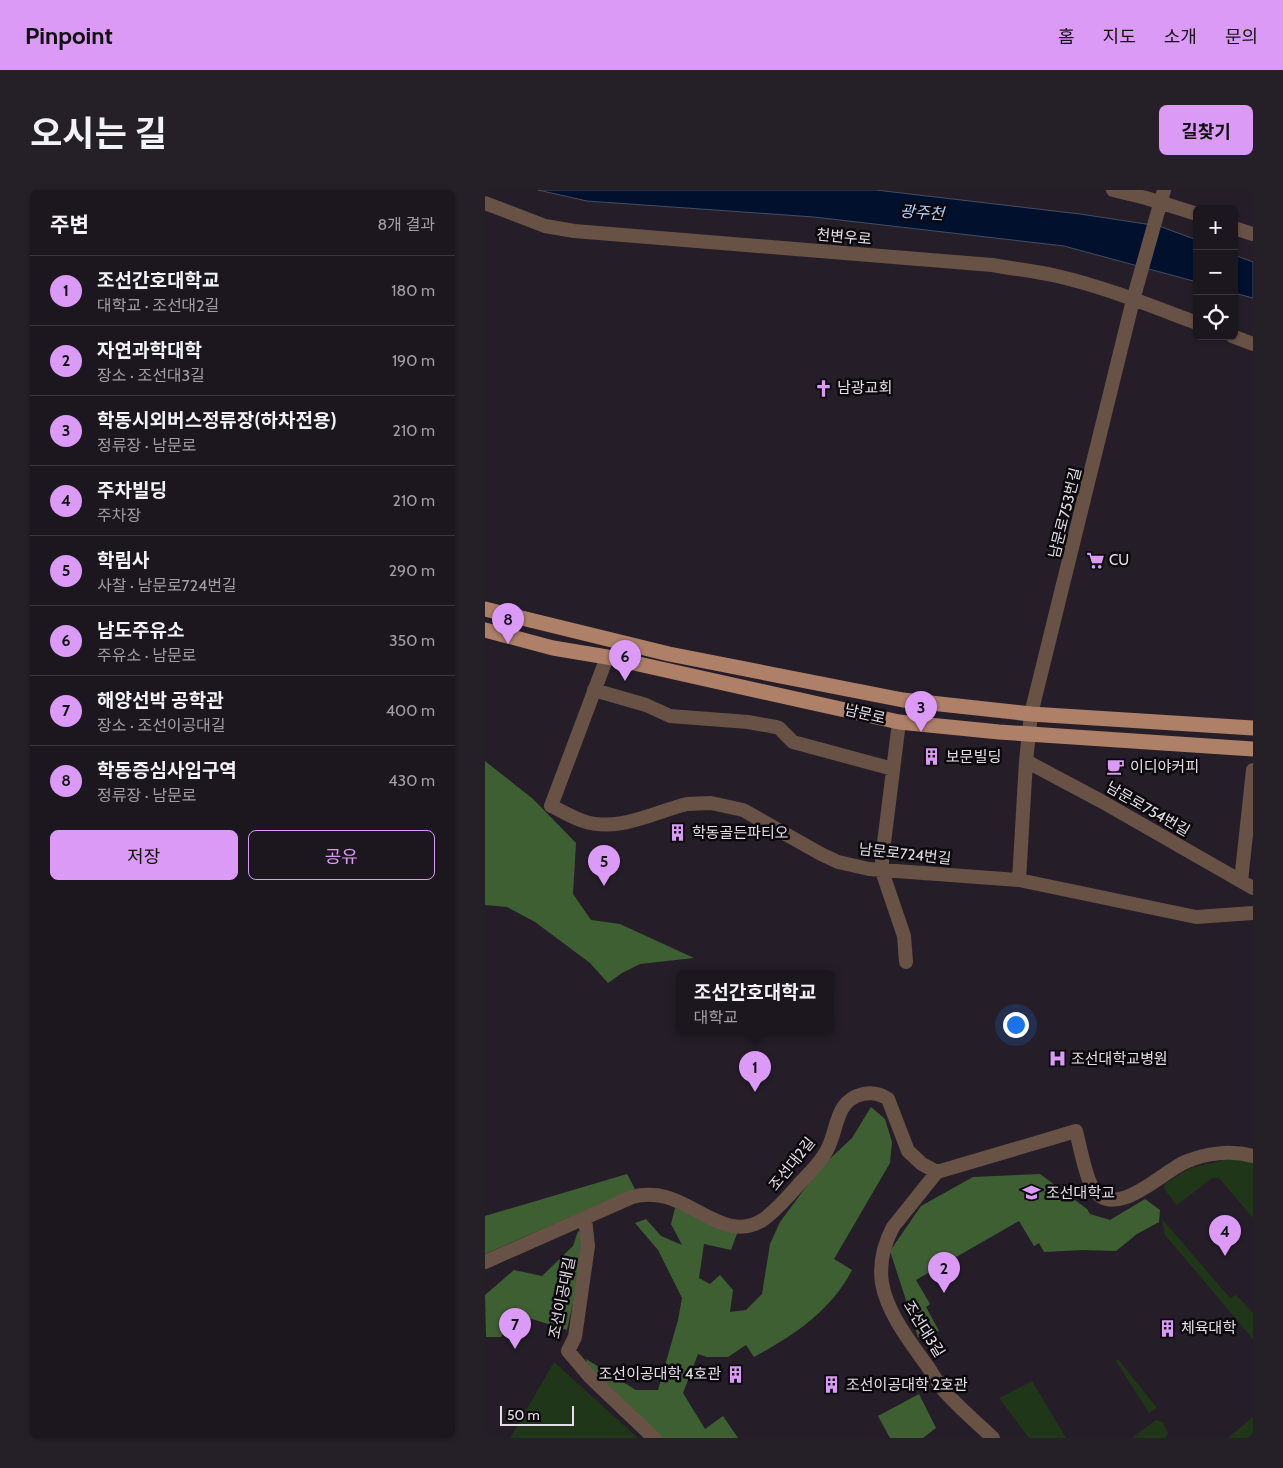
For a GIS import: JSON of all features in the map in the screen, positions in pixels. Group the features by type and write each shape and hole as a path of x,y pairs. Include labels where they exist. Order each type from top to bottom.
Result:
{"main road":[{"name":"남문로","path":"485,609 637,646 903,700 1031,714 1253,728"},
{"name":"남문로","path":"485,630 553,648 610,657 899,722 1030,734 1253,749"},
{"path":"610,657 623,652 636,653 637,646"}],"street":[{"path":"1113,190 1162,196 1193,212"},
{"name":"남문로753번길","path":"1030,734 1031,714 1133,300 1162,196"},
{"name":"천변우로","path":"485,203 545,226 574,231 993,265 1058,276 1193,322"},
{"path":"1238,229 1253,234"},
{"path":"1238,338 1253,344"},
{"name":"남문로724번길","path":"610,657 594,690 551,806 583,822 604,825 625,823 687,804 699,802 720,804 743,810 838,862 869,869 1019,880 1196,917 1253,913"},
{"path":"594,690 646,705 670,716 748,722 776,727 793,742 893,768"},
{"path":"899,722 882,849 883,871 901,927 905,962"},
{"path":"1019,880 1026,761 1030,734"},
{"name":"남문로754번길","path":"1026,761 1101,801 1247,884"},
{"path":"1247,884 1253,770"},
{"name":"조선대2길","path":"485,1262 631,1197 647,1194 665,1196 733,1227 754,1225 763,1221 774,1211 826,1154 839,1113 844,1105 857,1095 866,1093 877,1094 888,1099 908,1151 922,1164 937,1172"},
{"path":"937,1172 1076,1131 1093,1188 1104,1197 1121,1199 1133,1195 1170,1170 1197,1158 1234,1152 1253,1156"},
{"name":"조선대3길","path":"937,1172 893,1227 889,1235 883,1252 882,1283 899,1325 947,1394 993,1438"},
{"name":"조선이공대길","path":"585,1218 588,1246 575,1337 568,1351 590,1377 654,1438"}],"green space":[{"path":"485,761 533,799 576,843 573,894 591,920 620,924 694,958 640,964 608,983 590,963 535,922 507,907 485,905"},
{"path":"871,1107 885,1119 892,1142 890,1163 834,1259 852,1270 843,1285 810,1321 754,1357 746,1345 728,1357 707,1357 698,1354 683,1393 705,1429 723,1416 738,1438 659,1438 587,1365 586,1359 636,1390 658,1390 678,1320 682,1298 658,1250 635,1223 646,1219 661,1236 682,1245 671,1224 675,1208 738,1231 731,1250 704,1244 699,1278 710,1284 720,1275 733,1290 730,1312 746,1310 762,1294 770,1244 780,1222 820,1168 852,1138"},
{"path":"1229,1159 1246,1160 1253,1163 1253,1218 1219,1178 1212,1178 1177,1205 1164,1189 1165,1184 1190,1168"},
{"path":"627,1174 635,1189 485,1254 485,1216"},
{"path":"1040,1174 1087,1209 1090,1214 1110,1220 1145,1199 1160,1210 1159,1222 1137,1234 1116,1251 1044,1252 1039,1243 1034,1246 1019,1221 916,1280 930,1304 926,1307 939,1331 918,1337 890,1251 921,1206 973,1177"},
{"path":"1162,1219 1230,1298 1236,1295 1253,1313 1253,1339 1165,1235"},
{"path":"578,1231 584,1234 583,1256 567,1330 516,1314 501,1337 486,1337 485,1295 514,1270 542,1276 573,1246"},
{"path":"1118,1359 1157,1408 1149,1413 1116,1361"},
{"path":"554,1362 638,1438 510,1438"},
{"path":"1032,1381 1066,1438 1029,1438 999,1398"},
{"path":"919,1394 936,1428 923,1438 890,1438 878,1416"},
{"path":"1253,1417 1253,1438 1228,1438"},
{"path":"1156,1420 1163,1422 1168,1434 1165,1438 1132,1438"}],"water":[{"name":"광주천","path":"538,190 876,190 1080,214 1159,226 1193,239 1193,281 1064,246 814,217 587,201"},
{"path":"1238,256 1253,262 1253,298 1238,294"}],"place":[{"name":"남광교회","path":"823,388"},
{"name":"CU","path":"1095,560"},
{"name":"학동증심사입구역","path":"508,644"},
{"name":"남도주유소","path":"625,681"},
{"name":"학동시외버스정류장(하차전용)","path":"921,732"},
{"name":"보문빌딩","path":"932,757"},
{"name":"이디야커피","path":"1116,767"},
{"name":"학동골든파티오","path":"678,833"},
{"name":"학림사","path":"604,886"},
{"name":"조선대학교병원","path":"1057,1059"},
{"name":"조선간호대학교","path":"755,1092"},
{"name":"조선대학교","path":"1032,1193"},
{"name":"주차빌딩","path":"1225,1256"},
{"name":"자연과학대학","path":"944,1293"},
{"name":"체육대학","path":"1167,1328"},
{"name":"해양선박 공학관","path":"515,1349"},
{"name":"조선이공대학 4호관","path":"735,1374"},
{"name":"조선이공대학 2호관","path":"832,1385"}]}
